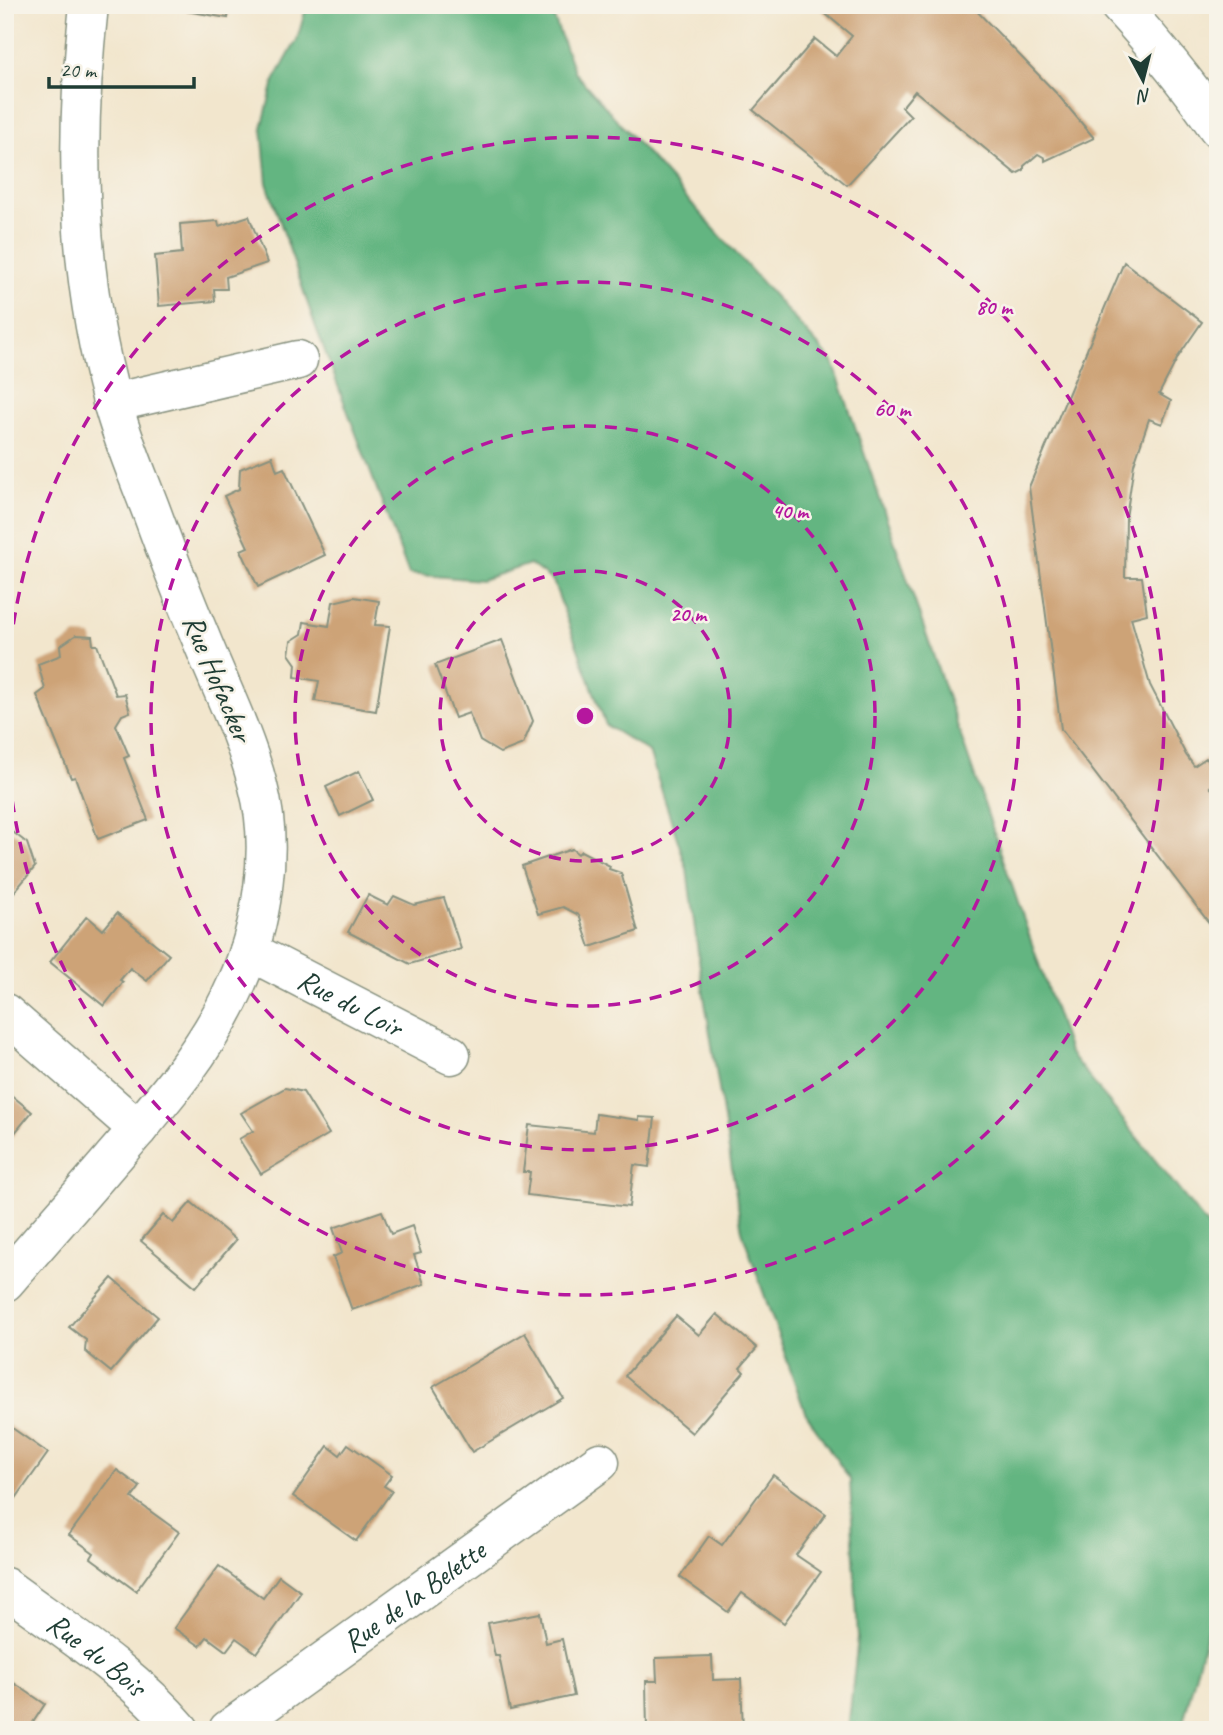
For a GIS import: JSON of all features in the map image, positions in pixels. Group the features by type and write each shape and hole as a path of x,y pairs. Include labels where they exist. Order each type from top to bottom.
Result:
{"street":[{"name":"Rue Hofacker","path":"5,1282 138,1129 184,1072 216,1023 237,984 249,951 260,908 265,864 260,790 250,755 192,619 112,403 93,319 84,256 79,142 89,5"},
{"path":"1119,5 1195,94 1218,128"},
{"path":"112,403 298,360"},
{"name":"Rue du Loir","path":"249,951 452,1055"},
{"path":"5,1013 138,1129"},
{"name":"Rue de la Belette","path":"228,1730 600,1462"},
{"name":"Rue du Bois","path":"5,1587 114,1668 163,1709 180,1730"}],"green space":[{"path":"307,5 549,5 575,73 833,362 1069,1052 1218,1239 1218,1611 1209,1623 1181,1730 848,1730 858,1637 850,1480 805,1412 742,1231 703,990 687,869 649,752 606,725 553,581 530,564 481,580 409,574 315,325 267,183 262,128 274,81 297,40"}],"building":[{"path":"169,5 230,5 228,18 168,8"},
{"path":"815,5 971,5 1058,95 1094,138 1045,161 1045,158 1038,154 1024,166 1024,170 1016,174 915,91 902,107 911,116 847,185 753,110 815,39 836,56 852,36"},
{"path":"249,216 267,263 226,277 227,289 214,289 215,301 159,306 155,256 182,253 180,224 218,221 219,226"},
{"path":"1124,262 1202,322 1178,357 1159,394 1171,401 1162,424 1149,419 1134,464 1126,518 1125,577 1142,577 1147,614 1131,618 1150,685 1194,766 1206,758 1218,773 1218,780 1210,787 1218,795 1218,913 1210,924 1061,729 1029,487"},
{"path":"272,456 277,471 284,468 325,555 258,587 241,550 248,547 224,496 239,489 240,469"},
{"path":"354,597 379,601 375,625 390,626 376,711 315,701 319,681 295,677 296,664 289,654 291,641 302,634 304,622 329,626 333,602"},
{"path":"76,635 92,636 93,645 97,645 116,695 125,694 130,712 122,715 116,725 129,756 124,758 148,820 98,839 75,777 71,778 37,695 45,689 38,664 61,655 60,646"},
{"path":"502,640 533,721 523,744 500,753 480,741 469,713 455,718 435,665"},
{"path":"359,771 373,800 340,816 326,787"},
{"path":"5,826 27,843 35,867 5,903"},
{"path":"572,849 578,854 581,851 610,866 609,869 621,873 638,931 590,947 579,915 563,907 538,914 522,866"},
{"path":"368,895 388,905 394,896 414,905 444,898 461,949 410,964 348,932"},
{"path":"117,913 169,955 147,981 130,968 120,980 123,982 104,1006 50,962 87,916 103,930"},
{"path":"285,1088 303,1092 329,1134 261,1174 239,1139 253,1131 241,1113"},
{"path":"5,1090 32,1112 5,1145"},
{"path":"596,1114 639,1120 639,1117 655,1118 649,1167 634,1165 629,1207 527,1195 530,1172 523,1172 529,1125 594,1132"},
{"path":"191,1202 236,1240 196,1287 141,1241 163,1215 173,1223"},
{"path":"382,1211 391,1234 412,1226 421,1253 414,1255 424,1284 352,1310 333,1257 342,1253 333,1228"},
{"path":"112,1278 158,1317 111,1372 85,1351 86,1340 69,1327"},
{"path":"717,1314 757,1348 740,1368 744,1372 692,1433 625,1376 676,1316 699,1335"},
{"path":"525,1333 563,1398 472,1452 433,1387"},
{"path":"5,1423 48,1453 9,1508 5,1505"},
{"path":"348,1444 392,1475 384,1486 392,1491 356,1541 293,1496 328,1446 340,1455"},
{"path":"117,1470 140,1487 132,1498 179,1532 136,1591 91,1558 94,1553 69,1535"},
{"path":"773,1475 826,1514 796,1555 821,1572 784,1623 742,1593 728,1612 680,1577 709,1536 722,1545"},
{"path":"219,1566 263,1598 279,1576 301,1592 257,1653 236,1638 226,1651 207,1637 200,1646 174,1628"},
{"path":"540,1613 546,1643 562,1639 574,1696 510,1710 499,1656 495,1656 488,1623"},
{"path":"712,1656 713,1680 741,1679 743,1730 647,1730 646,1681 657,1681 656,1658"},
{"path":"5,1677 45,1704 28,1730 5,1730"}]}
